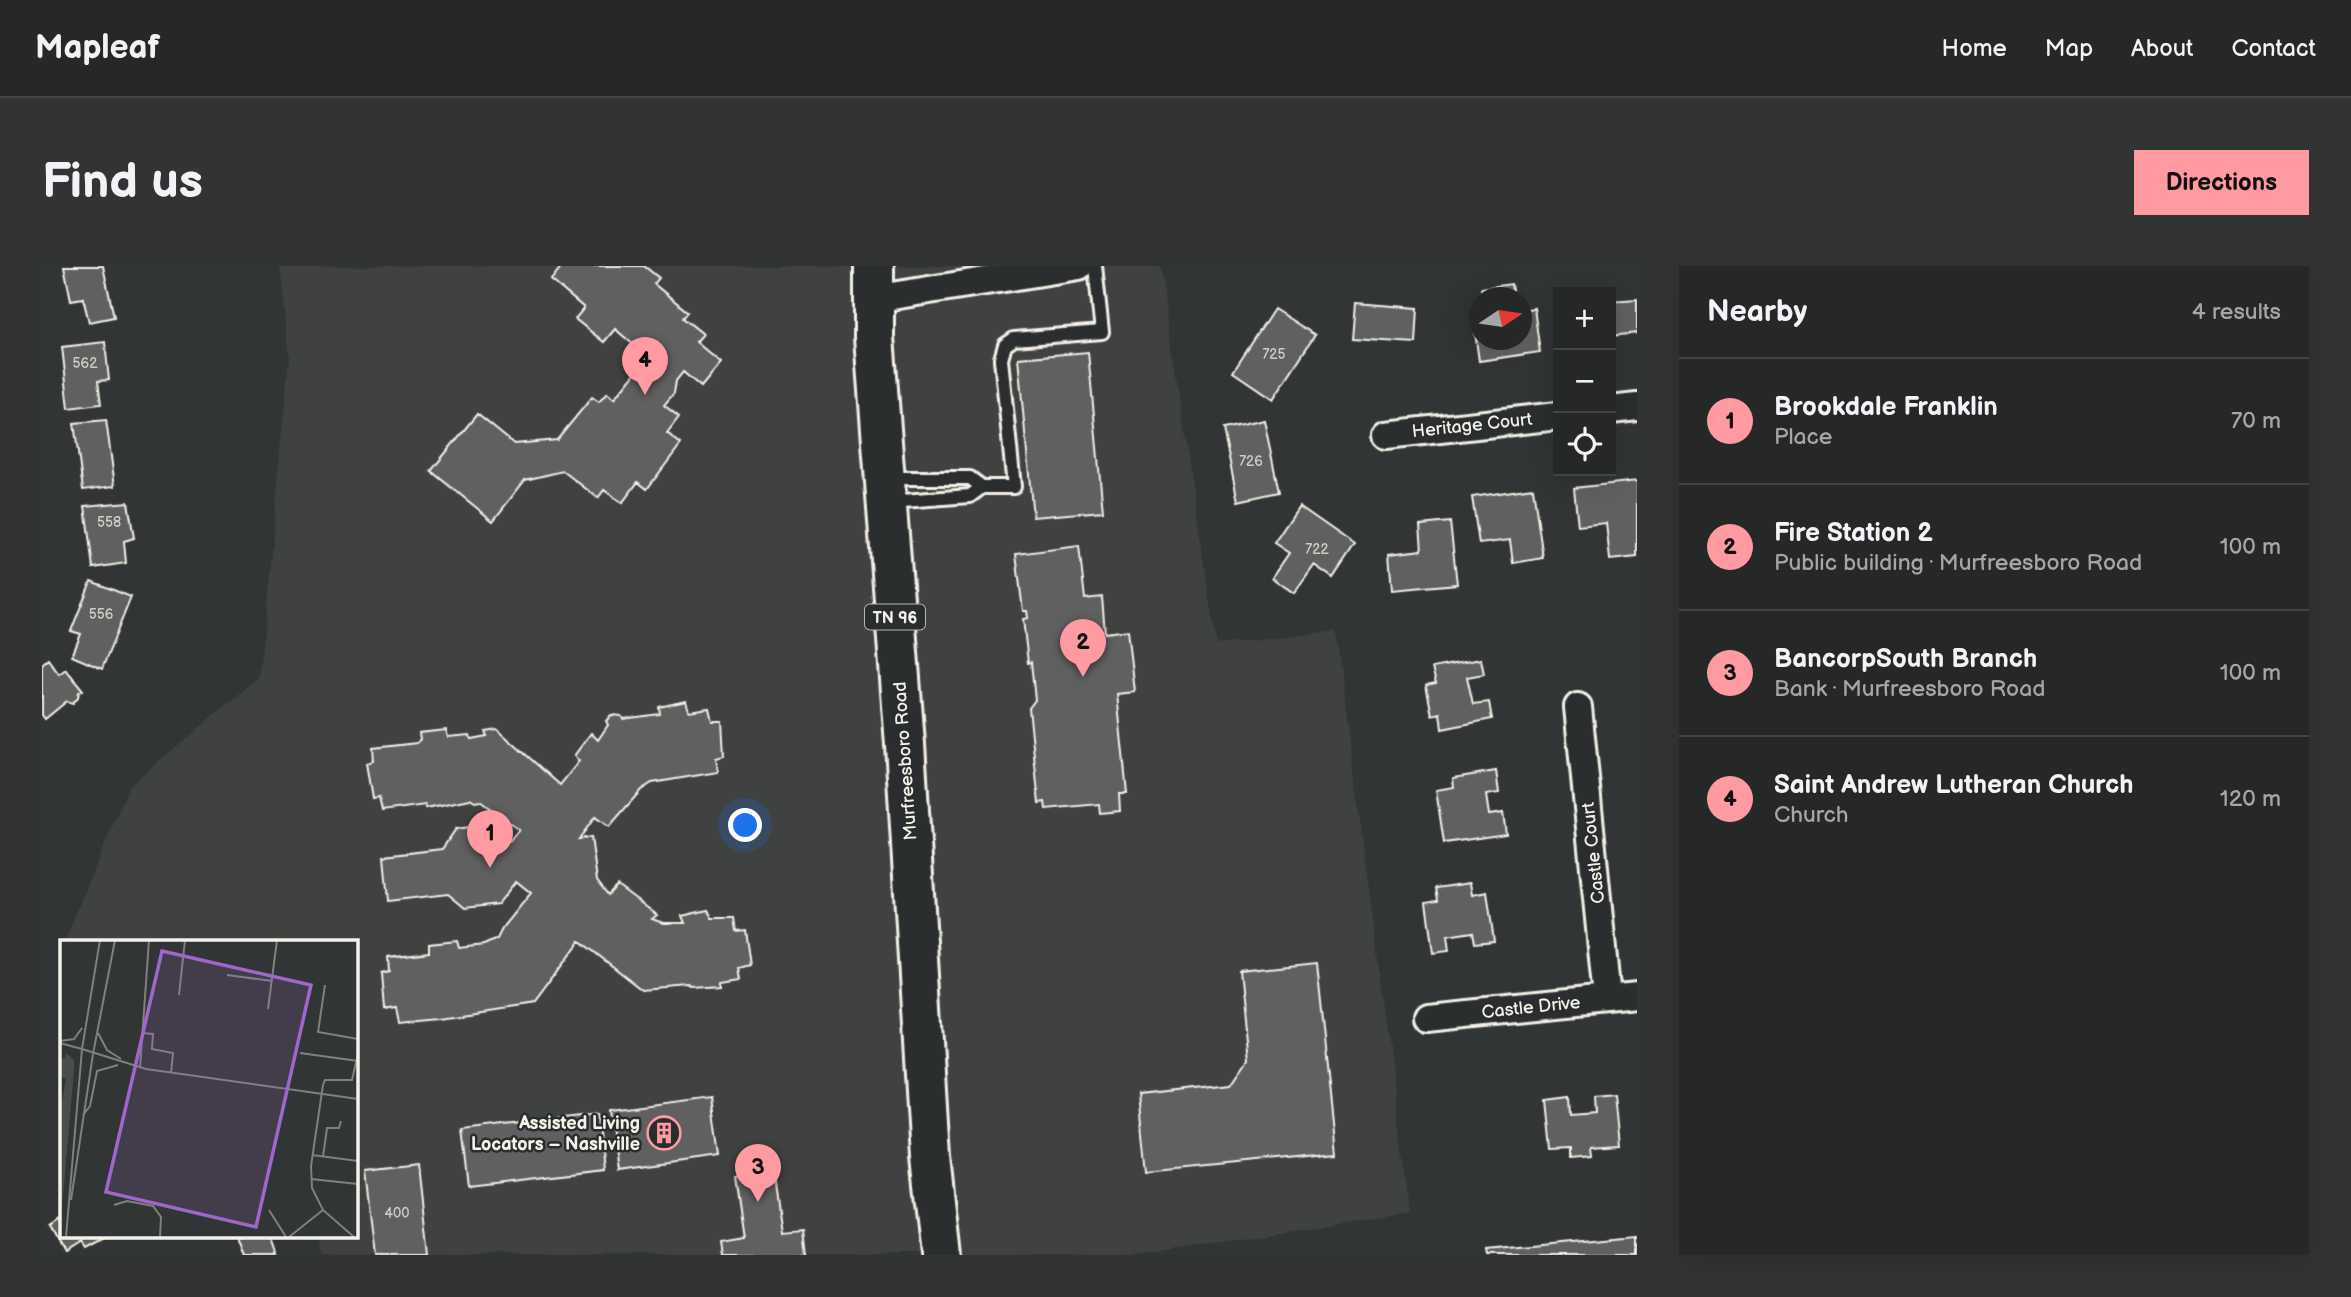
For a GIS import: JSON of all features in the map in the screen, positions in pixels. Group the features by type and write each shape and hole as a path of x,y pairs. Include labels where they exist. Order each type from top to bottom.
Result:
{"highway":[{"name":"Murfreesboro Road","path":"872,277 930,1145 941,1255"}],"street":[{"path":"872,277 1079,266"},
{"path":"1616,409 1637,407"},
{"name":"Heritage Court","path":"1386,435 1553,417"},
{"name":"Castle Court","path":"1578,708 1607,999"},
{"name":"Castle Drive","path":"1426,1018 1637,997"}],"lane":[{"path":"885,490 970,496 982,487 1014,487 1001,359 1005,345 1014,339 1101,332 1095,266"},
{"path":"885,490 970,478 982,487"}],"shaded area":[{"path":"280,266 1160,266 1216,645 1336,631 1410,1213 1137,1255 322,1255 318,1238 357,1238 357,940 65,940 129,786 259,678 290,357"}],"building":[{"path":"64,266 103,266 114,317 89,322 83,298 71,300"},
{"path":"562,266 644,266 659,278 654,284 688,312 683,318 703,334 696,342 721,363 701,387 683,372 676,381 674,393 664,405 679,417 667,433 681,444 647,489 638,482 622,503 604,490 598,498 563,471 525,480 493,521 431,471 477,414 514,444 557,440 592,397 599,402 607,393 614,399 648,357 615,329 604,342 575,319 584,308 551,280"},
{"path":"1511,284 1511,287 1488,287"},
{"path":"1637,299 1637,333 1616,335 1616,301"},
{"path":"1355,303 1418,308 1416,343 1352,339"},
{"path":"1532,308 1540,352 1479,361 1477,350 1532,350"},
{"path":"1274,309 1315,335 1273,399 1233,372"},
{"path":"105,342 109,380 98,381 101,404 69,408 62,347"},
{"path":"1088,352 1103,511 1033,517 1018,358"},
{"path":"106,420 115,486 83,490 74,423"},
{"path":"1264,420 1279,492 1238,501 1223,429"},
{"path":"1637,481 1637,557 1610,560 1606,523 1578,526 1574,488"},
{"path":"1533,488 1543,558 1513,563 1510,540 1479,544 1472,497"},
{"path":"128,502 134,538 124,541 126,563 93,568 85,506"},
{"path":"1299,506 1355,545 1333,578 1314,565 1294,593 1272,578 1289,553 1274,543"},
{"path":"1450,522 1457,584 1392,590 1389,554 1422,550 1420,525"},
{"path":"1079,546 1085,599 1102,597 1105,633 1128,630 1135,692 1117,694 1127,794 1119,794 1120,811 1100,813 1099,804 1046,809 1045,802 1039,803 1029,708 1035,700 1023,619 1028,618 1027,611 1023,611 1016,554"},
{"path":"91,581 131,597 102,669 72,656 81,634 71,631"},
{"path":"48,659 59,674 66,669 83,690 73,703 67,701 45,719 42,715 42,664"},
{"path":"1481,659 1484,674 1467,677 1473,704 1489,702 1492,719 1442,729 1440,713 1432,715 1426,685 1436,683 1432,668"},
{"path":"686,701 689,711 709,708 712,721 722,721 724,756 716,758 718,772 652,783 641,790 609,827 595,817 579,839 591,837 597,880 608,895 617,885 657,915 652,919 663,923 685,923 682,916 708,910 712,918 734,918 736,931 745,930 750,965 739,968 741,979 722,982 722,986 643,990 580,941 533,1004 400,1022 397,1008 384,1010 381,973 389,971 388,957 429,952 429,944 457,941 459,948 484,945 497,939 531,893 516,881 498,904 465,908 448,894 388,901 384,856 442,849 456,829 489,824 509,841 519,830 480,801 470,799 426,808 425,805 382,811 379,798 373,799 367,763 374,761 373,748 417,743 420,739 419,733 446,730 448,737 470,735 471,739 487,736 485,731 497,729 560,785 579,761 574,756 591,733 598,740 611,715 621,716 623,719 660,714 659,707"},
{"path":"1496,771 1499,793 1486,795 1489,815 1503,813 1506,834 1444,843 1436,790 1454,787 1453,778"},
{"path":"1470,883 1472,895 1487,892 1494,941 1475,943 1473,932 1447,936 1449,951 1433,953 1426,902 1438,900 1436,888"},
{"path":"1317,963 1337,1153 1146,1172 1138,1094 1231,1084 1248,1059 1239,971"},
{"path":"1614,1094 1619,1145 1591,1147 1592,1156 1571,1158 1571,1148 1552,1149 1547,1100 1570,1097 1571,1115 1595,1113 1594,1096"},
{"name":"Assisted Living Locators – Nashville","path":"712,1097 720,1156 617,1170 609,1110"},
{"path":"597,1114 603,1170 469,1186 462,1130"},
{"path":"419,1165 429,1255 375,1255 365,1171"},
{"path":"773,1171 782,1231 803,1229 806,1255 723,1255 721,1242 744,1238 735,1176"},
{"path":"60,1222 60,1238 104,1238 84,1249 80,1243 64,1253 50,1228"},
{"path":"1637,1236 1637,1255 1487,1255 1486,1250"},
{"path":"238,1238 273,1238 279,1255 244,1255"}],"place":[{"name":"Saint Andrew Lutheran Church","path":"645,395"},
{"name":"Fire Station 2","path":"1083,677"},
{"name":"Brookdale Franklin","path":"490,868"},
{"name":"Assisted Living Locators – Nashville","path":"664,1133"},
{"name":"BancorpSouth Branch","path":"758,1202"}]}
